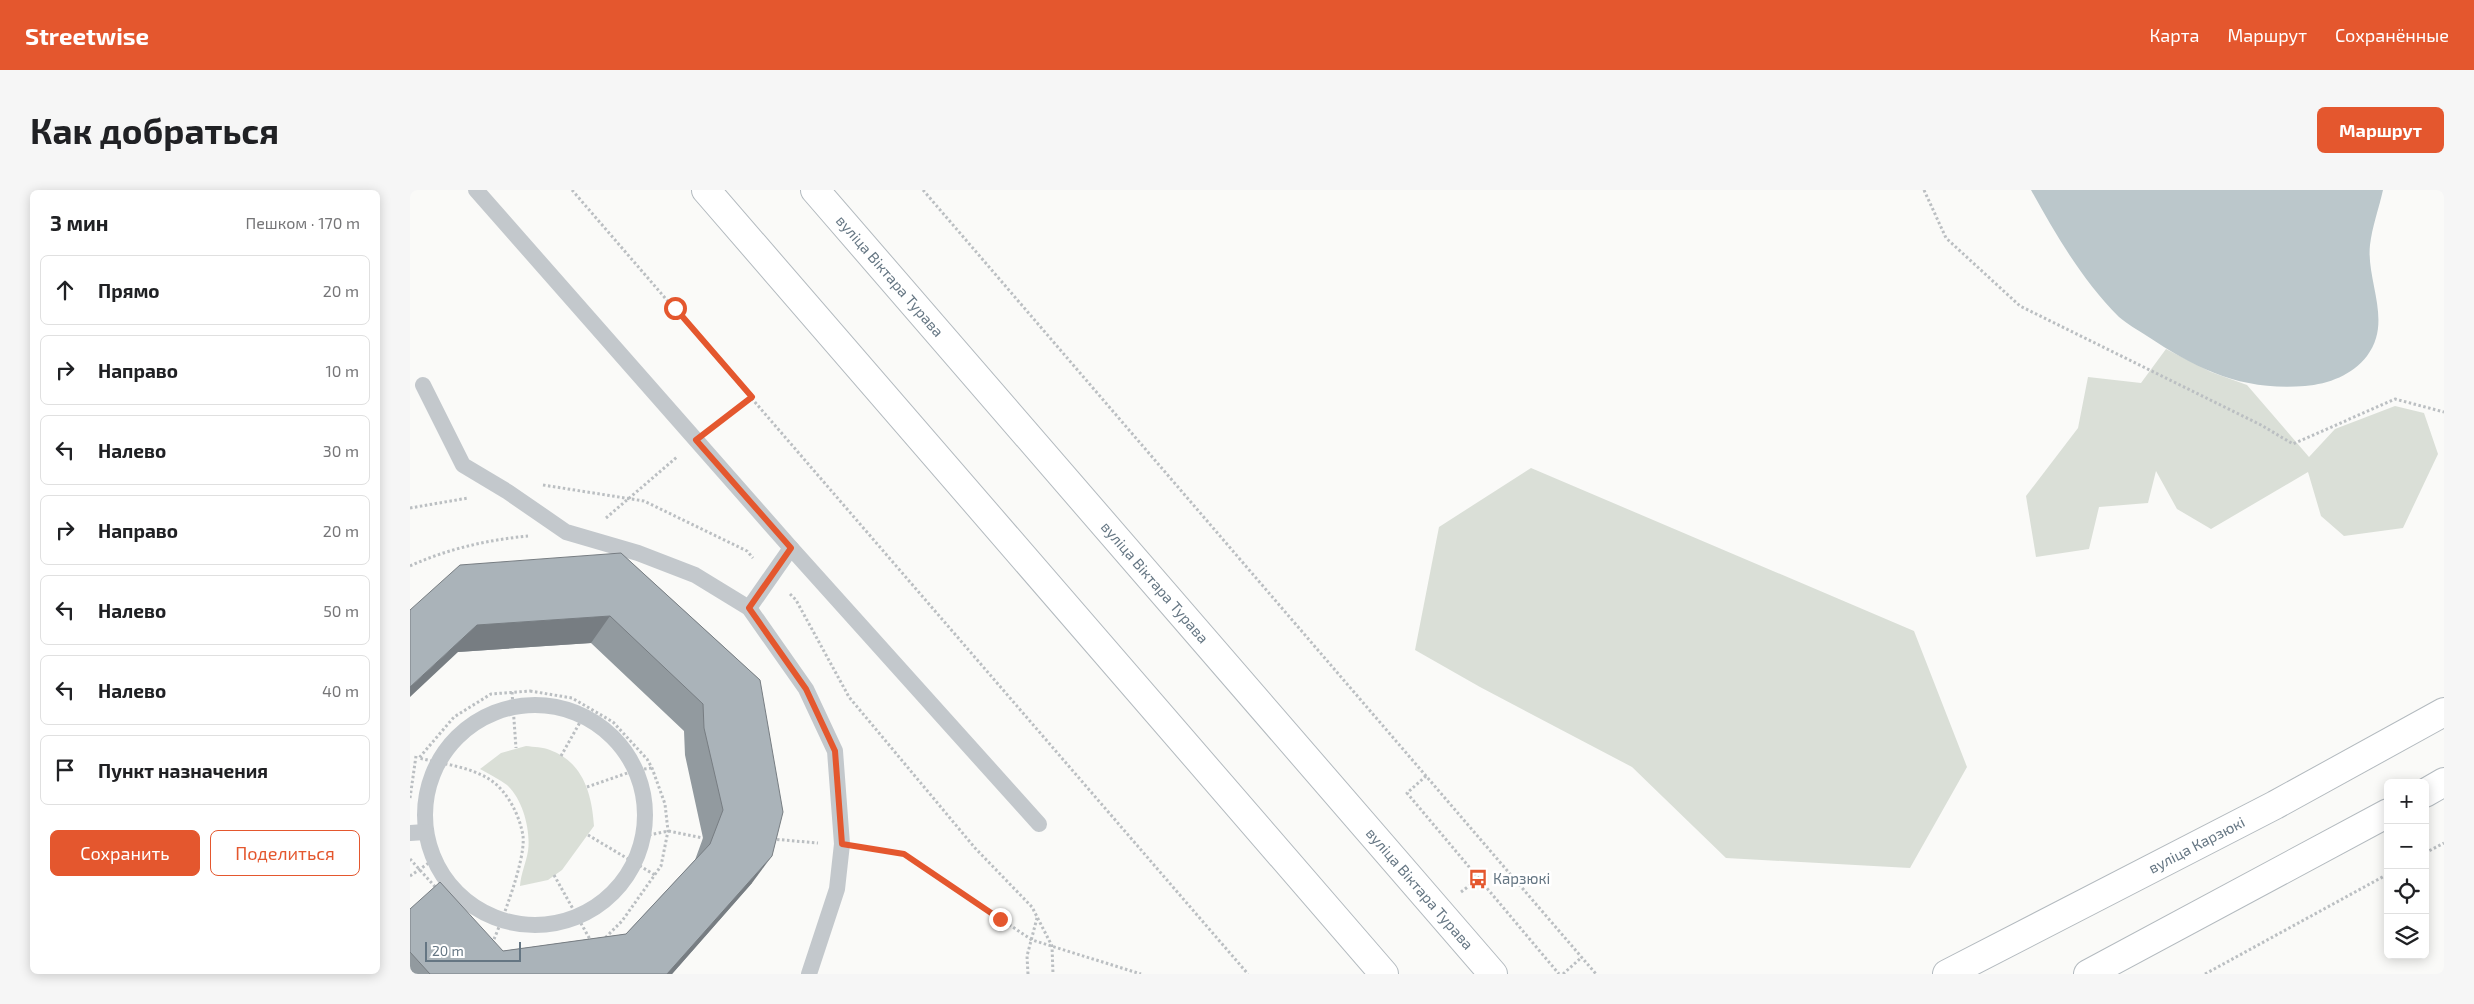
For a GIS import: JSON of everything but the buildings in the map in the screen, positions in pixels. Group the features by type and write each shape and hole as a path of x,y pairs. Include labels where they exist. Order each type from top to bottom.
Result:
{"main road":[{"path":"706,190 1384,974"},
{"name":"вуліца Віктара Турава","path":"815,190 1493,974"},
{"name":"вуліца Карзюкі","path":"1947,974 2276,806 2444,712"},
{"path":"2429,791 2444,782"},
{"path":"2088,974 2384,815"}],"lane":[{"path":"476,190 791,548 1040,824"},
{"path":"423,385 464,465 508,492 566,532 638,553 696,575 749,608 806,689 835,751 842,844 837,889 809,974"},
{"path":"749,608 791,548"},
{"path":"512,700 586,712 644,769 643,792 646,814 644,836 635,863 616,891 592,910 564,923 532,926 502,922 473,908 427,864 418,833 425,796 437,763 450,744 468,727 512,700"}],"path":[{"path":"572,190 1248,974"},
{"path":"923,190 1596,974"},
{"path":"1924,190 1946,238 2020,306 2260,425 2293,444 2395,399 2444,412"},
{"path":"410,566 437,554 498,539 566,532 608,518 696,440 752,397"},
{"path":"482,945 488,953 515,958 561,956 602,941 622,921 661,866 668,831 665,804 644,769 647,759 613,722 586,712 572,698 530,691 512,700 490,694 454,717 419,758 460,767 489,779 506,795 517,816 523,837 520,860 502,922 488,953"},
{"path":"512,700 516,748"},
{"path":"561,756 586,712"},
{"path":"410,798 416,756"},
{"path":"587,787 644,769"},
{"path":"1426,776 1407,793 1559,974"},
{"path":"644,836 668,831 703,838"},
{"path":"588,835 655,875"},
{"path":"764,839 842,844 904,854 1032,940 1141,974"},
{"path":"2429,851 2444,843"},
{"path":"410,859 427,864 439,891"},
{"path":"410,876 427,864"},
{"path":"554,875 593,944"},
{"path":"2205,974 2384,876"},
{"path":"1028,974 1027,956 1037,917"},
{"path":"1563,974 1582,957"}],"shaded area":[{"path":"2031,190 2383,190 2370,245 2370,259 2378,315 2378,329 2374,343 2361,363 2347,373 2331,381 2314,385 2282,387 2261,385 2222,376 2203,368 2184,359 2119,317 2081,272"},
{"path":"2166,349 2211,372 2247,385 2309,457 2335,429 2395,406 2424,413 2438,454 2403,528 2344,536 2321,516 2308,472 2211,529 2177,509 2156,471 2148,503 2099,507 2089,549 2036,557 2026,496 2078,428 2088,377 2141,383"},
{"path":"1531,468 1914,631 1967,767 1910,868 1726,858 1632,767 1480,687 1415,650 1439,527"},
{"path":"526,746 547,749 571,762 584,780 588,791 594,826 562,870 548,880 520,886 529,843 525,816 513,791 507,785 480,769 501,753"}],"place":[{"name":"Карзюкі","path":"1478,879"}],"route":[{"path":"675,308 752,397 696,440 791,548 749,608 806,689 835,751 842,844 904,854 1000,919"}]}
